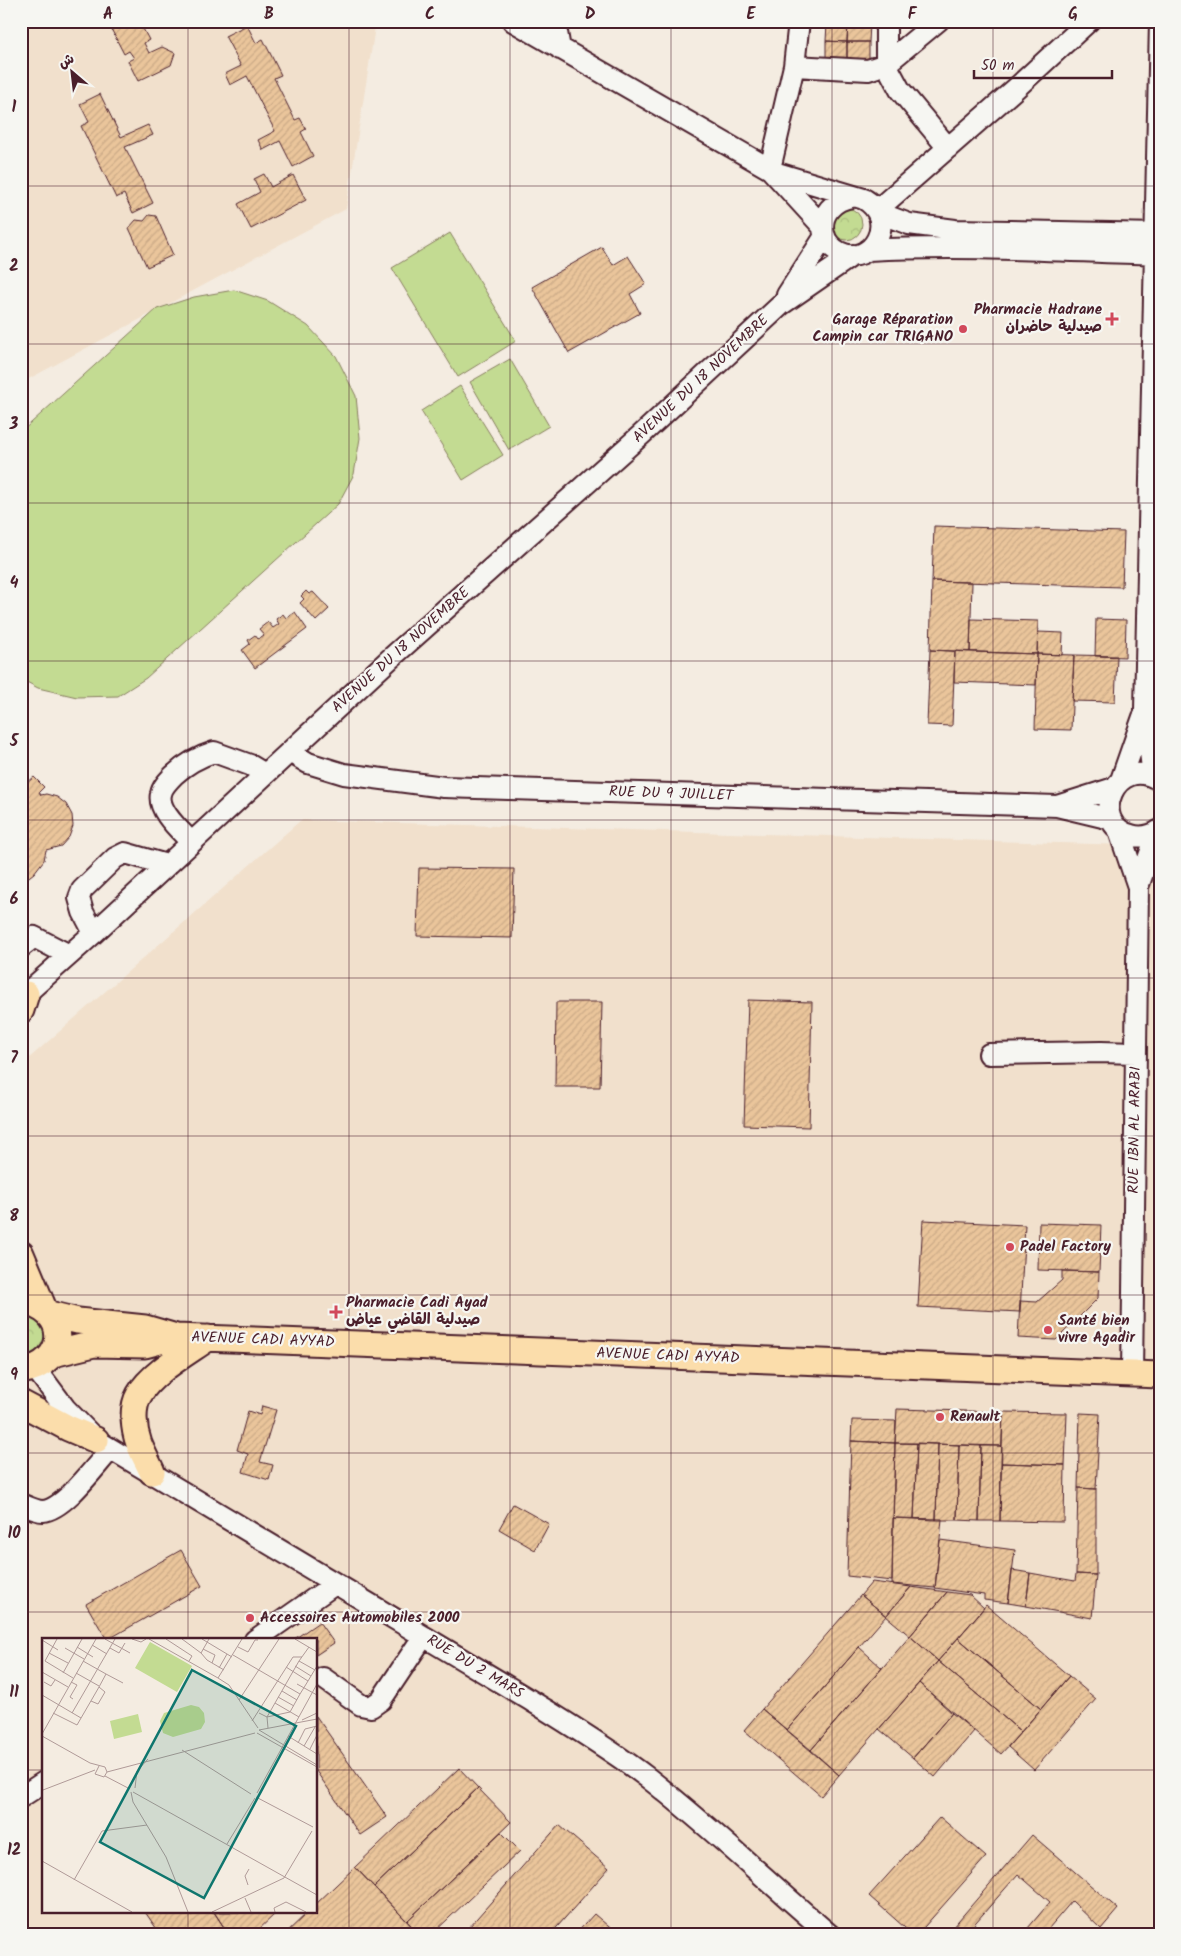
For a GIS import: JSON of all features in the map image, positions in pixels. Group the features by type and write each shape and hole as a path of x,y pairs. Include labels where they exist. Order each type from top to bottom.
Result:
{"main road":[{"path":"21,1254 38,1308 55,1323 58,1333 57,1344 36,1365"},
{"name":"AVENUE CADI AYYAD","path":"38,1308 78,1321 145,1328 176,1337 1160,1375"},
{"name":"AVENUE CADI AYYAD","path":"36,1365 94,1344 145,1345 176,1337"},
{"path":"152,1472 139,1443 135,1424 134,1409 138,1395 159,1373 208,1338"},
{"path":"21,1403 103,1444"}],"street":[{"path":"512,21 772,171 864,199 878,212 909,224 955,230 1157,244"},
{"path":"555,21 560,49"},
{"path":"772,171 794,66 799,21"},
{"path":"886,21 886,64 900,90 948,148"},
{"path":"794,66 868,70 886,64 938,21"},
{"path":"878,212 1090,21"},
{"path":"1156,779 1146,710 1155,446 1160,21"},
{"path":"772,171 824,232 836,250 860,252 913,248 1070,250 1157,244"},
{"path":"824,232 824,218 834,202 852,196"},
{"path":"860,252 873,246 880,234 881,227 878,212"},
{"name":"AVENUE DU 18 NOVEMBRE","path":"782,304 824,232"},
{"name":"AVENUE DU 18 NOVEMBRE","path":"23,1001 191,842 392,657 641,435 782,304 860,252"},
{"path":"1117,784 1146,710"},
{"path":"191,842 170,820 161,800 161,794 168,782 180,770 192,760 214,752 250,765 265,774"},
{"name":"RUE DU 9 JUILLET","path":"290,752 308,763 344,774 444,787 1057,806 1114,824 1126,834 1137,837 1148,836 1159,830"},
{"name":"RUE DU 9 JUILLET","path":"1057,806 1117,784 1137,774 1156,779"},
{"name":"RUE IBN AL ARABI","path":"1117,784 1108,803 1138,887"},
{"name":"RUE IBN AL ARABI","path":"1132,1374 1138,887 1159,830"},
{"path":"94,933 83,912 79,898 82,890 115,858 125,853 167,865"},
{"path":"21,947 34,937 70,955"},
{"path":"989,1054 1136,1053"},
{"name":"RUE DU 2 MARS","path":"36,1365 65,1408 103,1444 600,1744 647,1778 707,1827 830,1935"},
{"path":"21,1504 41,1511 57,1506 62,1502 103,1444"},
{"path":"258,1638 335,1584"},
{"path":"323,1678 361,1706 371,1707 381,1700 423,1637"},
{"path":"21,1797 42,1783"}],"shaded area":[{"path":"21,21 376,21 346,209 21,383"},
{"path":"301,820 1160,846 1160,1935 21,1935 21,1077 27,1060"}],"green space":[{"path":"846,208 852,209 857,213 861,218 861,230 857,235 852,239 846,240 840,239 835,235 831,230 830,224 831,218 835,213 840,209"},
{"path":"450,233 516,341 458,377 392,268"},
{"path":"234,290 268,301 308,326 336,356 356,396 360,438 354,474 338,504 146,678 118,696 77,697 38,688 21,679 21,432 157,309 194,297"},
{"path":"510,359 549,426 509,450 470,382"},
{"path":"460,386 503,455 463,480 421,411"},
{"path":"21,1306 29,1306 53,1338 21,1365"}],"building":[{"path":"107,21 139,21 149,40 144,43 149,53 162,47 175,53 171,65 138,81 128,61 134,58 129,51 124,54"},
{"path":"827,21 848,21 848,23 827,23"},
{"path":"848,21 870,21 870,24 848,23"},
{"path":"827,23 848,23 847,42 826,41"},
{"path":"848,23 870,24 869,42 847,42"},
{"path":"247,25 256,43 263,39 281,75 274,78 295,120 300,118 306,129 301,132 313,156 293,167 280,141 263,150 258,140 275,131 247,76 230,85 225,74 241,66 225,36"},
{"path":"826,41 847,42 847,61 826,61"},
{"path":"847,42 869,42 869,62 847,61"},
{"path":"100,94 121,137 148,125 153,135 125,147 153,203 133,213 124,194 116,198 81,126 89,122 80,104"},
{"path":"264,174 271,187 293,175 306,200 251,229 238,204 260,192 254,179"},
{"path":"149,215 156,216 173,255 147,267 129,228 136,220 144,221"},
{"path":"602,247 613,265 628,256 646,284 630,294 640,313 569,353 532,287"},
{"path":"934,526 1124,532 1122,587 932,581"},
{"path":"932,581 972,582 970,652 930,650"},
{"path":"306,591 309,594 313,592 329,609 316,621 300,603 304,599 301,596"},
{"path":"295,612 307,629 255,668 242,650 250,644 248,640 255,635 258,639 264,635 259,629 268,622 273,628 279,624 276,619 283,614 286,618"},
{"path":"971,619 1038,621 1037,654 970,652"},
{"path":"1096,619 1126,620 1125,657 1095,656"},
{"path":"1038,632 1063,633 1062,655 1037,654"},
{"path":"930,650 955,651 952,726 927,725"},
{"path":"955,651 1037,654 1036,685 954,682"},
{"path":"1037,654 1074,655 1071,730 1035,729"},
{"path":"1074,655 1117,656 1115,702 1072,701"},
{"path":"34,777 44,787 39,792 41,795 46,794 57,797 66,804 72,815 73,826 69,837 61,846 46,850 44,860 34,873 21,883 21,784 24,781 27,783"},
{"path":"419,868 514,869 512,938 417,936"},
{"path":"748,1000 812,1002 809,1127 744,1125"},
{"path":"556,1002 602,1002 600,1087 555,1087"},
{"path":"923,1220 1025,1225 1020,1312 918,1307"},
{"path":"1039,1223 1101,1225 1099,1272 1038,1270"},
{"path":"1062,1271 1099,1272 1098,1298 1056,1340 1018,1338 1020,1301 1037,1302 1062,1280"},
{"path":"262,1406 276,1410 260,1462 273,1465 269,1480 243,1472 248,1454 237,1450 248,1411 260,1415"},
{"path":"897,1409 1003,1412 1002,1446 895,1443"},
{"path":"1003,1412 1067,1413 1065,1465 1001,1463"},
{"path":"1080,1413 1100,1414 1096,1489 1078,1488"},
{"path":"852,1420 896,1421 895,1443 851,1441"},
{"path":"851,1441 895,1443 892,1581 847,1576"},
{"path":"895,1443 917,1443 914,1519 893,1518"},
{"path":"917,1443 938,1444 936,1520 914,1519"},
{"path":"938,1444 959,1445 957,1520 936,1520"},
{"path":"959,1445 981,1446 979,1521 957,1520"},
{"path":"981,1446 1002,1446 1000,1521 979,1521"},
{"path":"1001,1463 1065,1465 1064,1522 1000,1521"},
{"path":"1078,1488 1096,1489 1096,1575 1076,1574"},
{"path":"513,1504 549,1524 535,1550 499,1529"},
{"path":"893,1518 942,1519 935,1588 892,1584"},
{"path":"940,1540 1015,1550 1008,1603 984,1600 984,1595 935,1588"},
{"path":"181,1550 202,1586 111,1638 106,1638 86,1604"},
{"path":"1012,1570 1030,1573 1026,1606 1008,1603"},
{"path":"1030,1573 1075,1581 1076,1574 1096,1575 1092,1618 1026,1606"},
{"path":"872,1582 911,1587 886,1616 861,1595"},
{"path":"911,1587 947,1592 910,1636 886,1616"},
{"path":"947,1592 970,1595 984,1608 938,1661 910,1636"},
{"path":"861,1595 886,1616 787,1730 762,1709"},
{"path":"986,1605 1069,1676 1041,1709 958,1638"},
{"path":"319,1622 334,1643 318,1654 318,1638 296,1638"},
{"path":"910,1636 938,1661 839,1775 811,1750"},
{"path":"958,1638 1041,1709 1021,1732 938,1661"},
{"path":"859,1647 882,1668 811,1750 787,1730"},
{"path":"938,1661 1021,1732 1001,1754 919,1683"},
{"path":"1069,1676 1096,1699 1034,1770 1008,1747"},
{"path":"919,1683 952,1713 913,1758 879,1729"},
{"path":"762,1709 839,1775 821,1796 744,1730"},
{"path":"952,1713 974,1731 935,1777 913,1758"},
{"path":"318,1719 387,1817 360,1835 318,1774"},
{"path":"459,1768 478,1788 374,1887 355,1867"},
{"path":"478,1788 511,1822 407,1921 374,1887"},
{"path":"940,1817 986,1857 917,1935 913,1935 869,1896"},
{"path":"559,1825 609,1868 550,1935 462,1935"},
{"path":"501,1832 520,1851 431,1935 420,1935 407,1921"},
{"path":"1032,1835 1118,1909 1101,1929 1072,1901 1043,1935 1022,1935 1050,1902 1018,1874 969,1930 975,1935 946,1935"},
{"path":"355,1867 420,1935 284,1935 306,1914 318,1914 318,1902"},
{"path":"146,1914 215,1914 229,1935 161,1935"},
{"path":"215,1914 275,1914 253,1935 229,1935"},
{"path":"594,1914 615,1932 612,1935 575,1935"}],"place":[{"name":"Pharmacie Hadrane صيدلية حاضران","path":"1112,319"},
{"name":"Garage Réparation Campin car TRIGANO","path":"963,329"},
{"name":"Padel Factory","path":"1010,1247"},
{"name":"Pharmacie Cadi Ayad صيدلية القاضي عياض","path":"336,1312"},
{"name":"Santé bien vivre Agadir","path":"1048,1330"},
{"name":"Renault","path":"940,1417"},
{"name":"Accessoires Automobiles 2000","path":"250,1618"}]}
